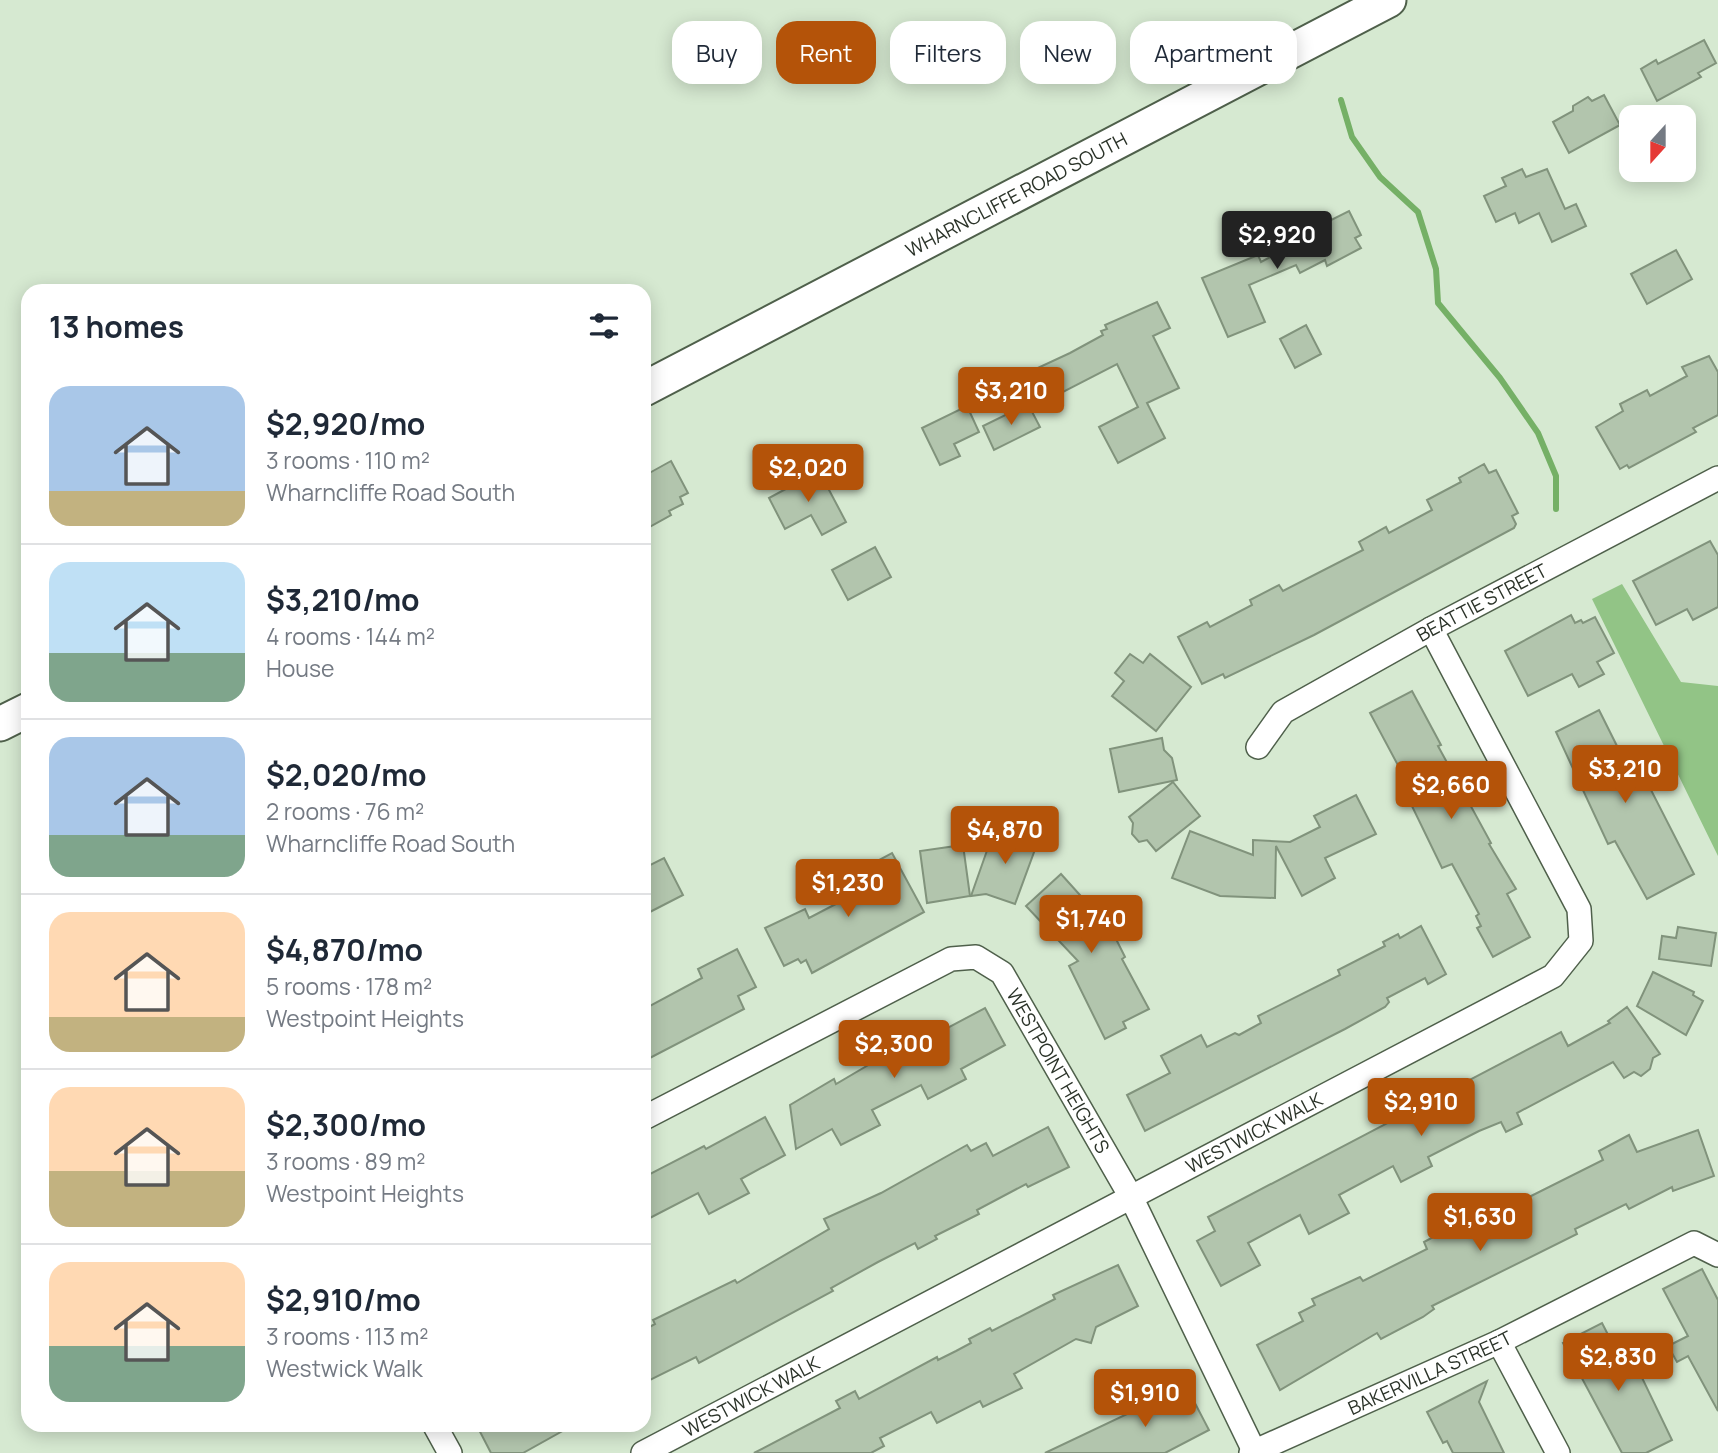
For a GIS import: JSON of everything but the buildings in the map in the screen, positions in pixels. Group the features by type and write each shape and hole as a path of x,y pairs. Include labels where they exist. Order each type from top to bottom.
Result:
{"main road":[{"name":"WHARNCLIFFE ROAD SOUTH","path":"651,384 1389,0"},
{"path":"0,724 21,713"}],"street":[{"name":"BEATTIE STREET","path":"1258,747 1283,712 1431,629 1718,478"},
{"name":"WESTWICK WALK","path":"643,1453 1553,976 1581,942 1579,909 1431,629"},
{"name":"WESTPOINT HEIGHTS","path":"651,1114 951,959 976,957 1002,973 1131,1197 1253,1452"},
{"name":"BAKERVILLA STREET","path":"1253,1452 1499,1342 1694,1243 1718,1255"},
{"path":"1499,1342 1558,1453"},
{"path":"438,1432 450,1453"}],"green space":[{"path":"1622,584 1681,682 1718,686 1718,856 1592,599"}],"waterway":[{"path":"1341,100 1352,137 1380,177 1418,212 1436,269 1438,303 1500,378 1538,433 1556,476 1556,509"}]}
